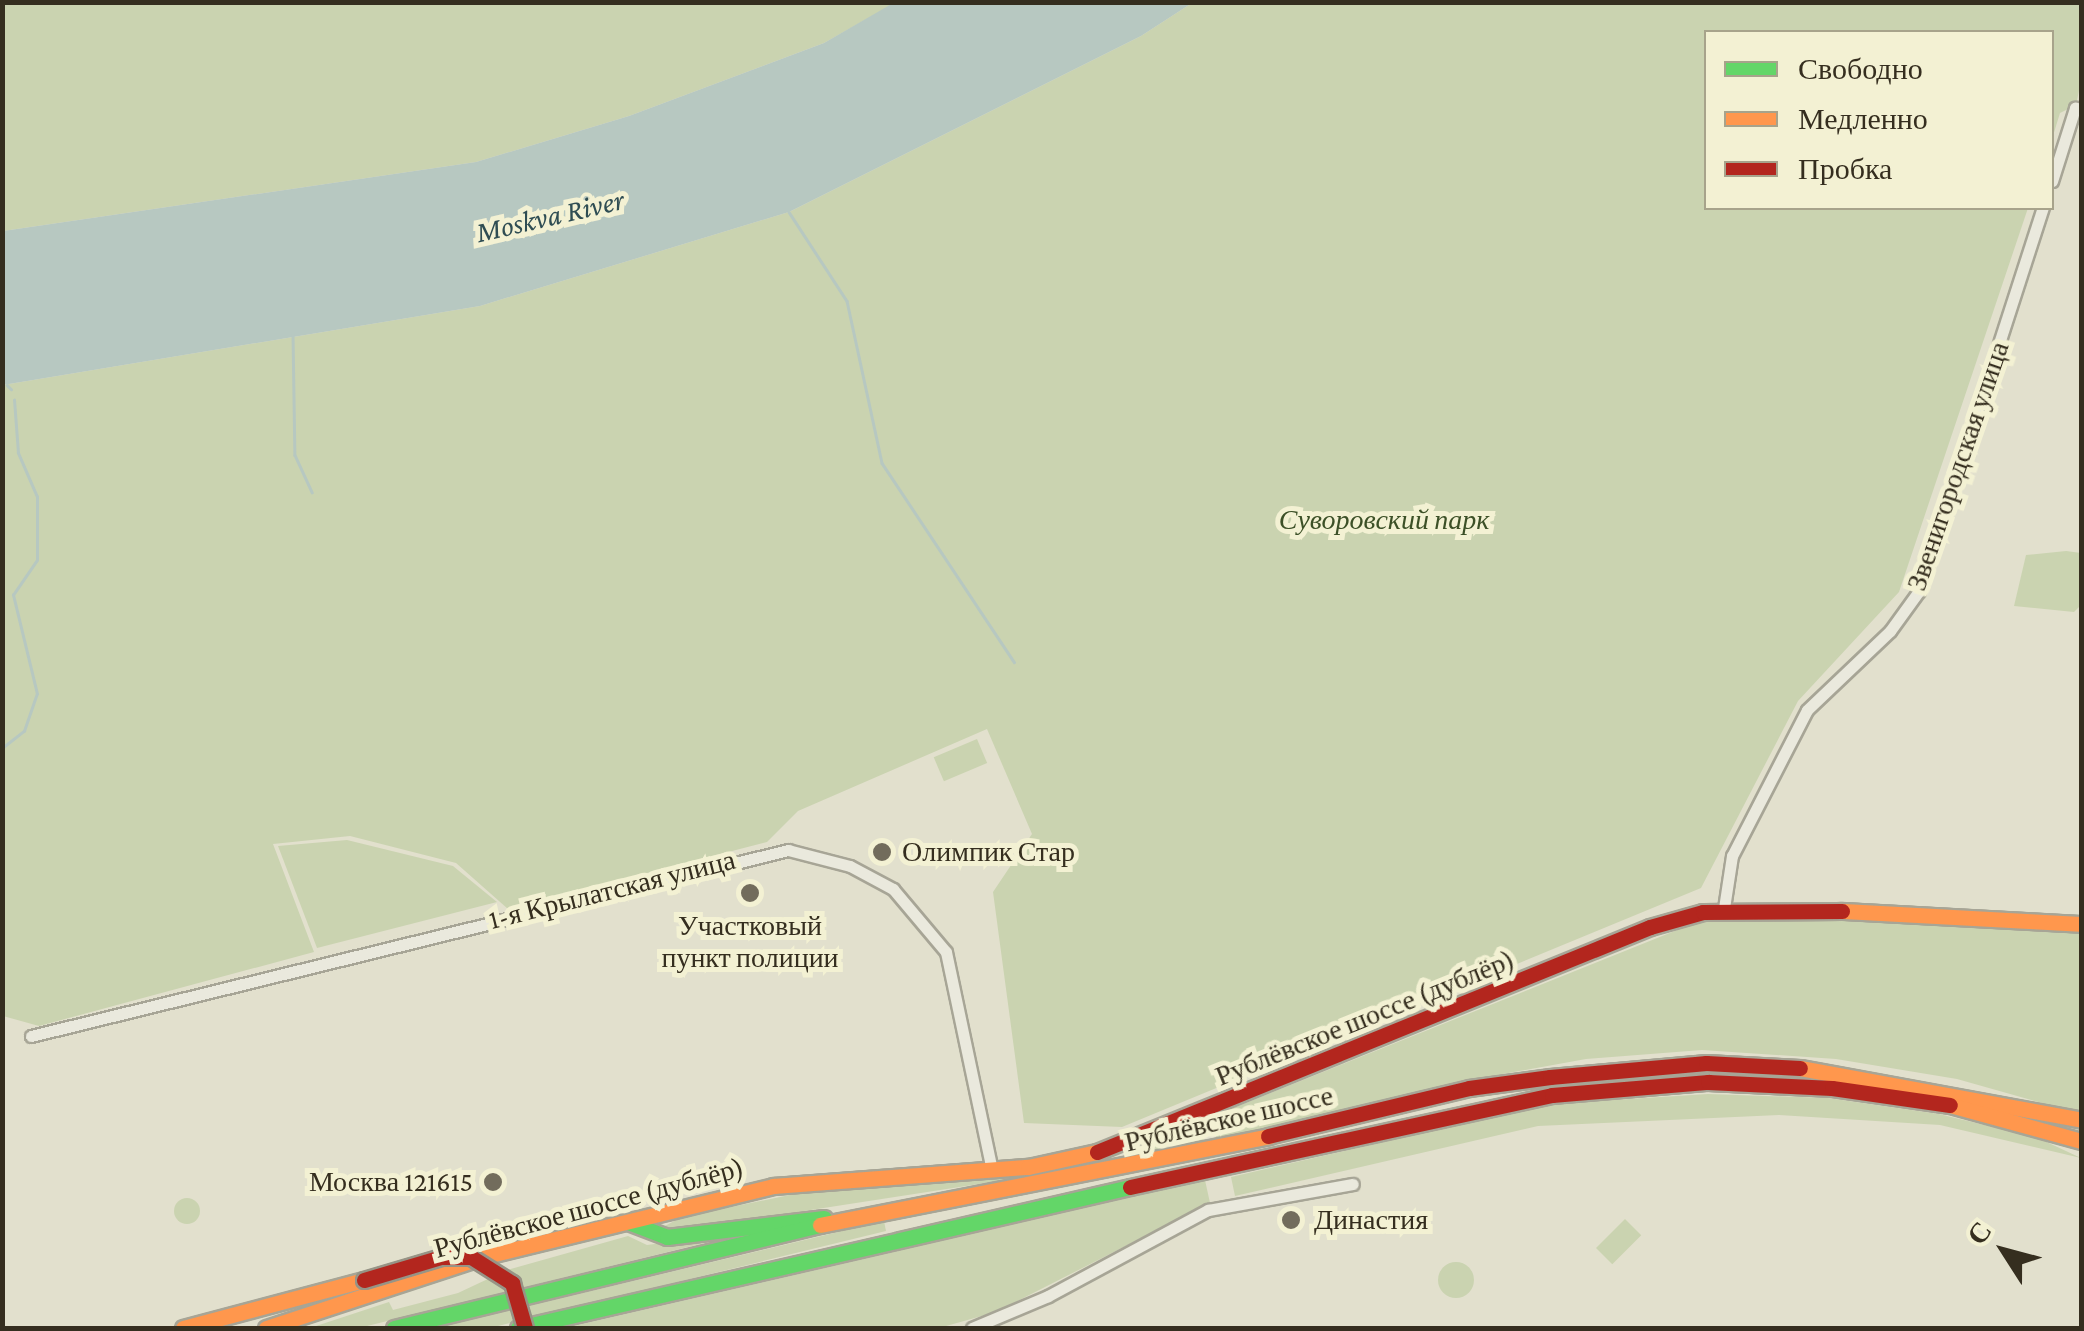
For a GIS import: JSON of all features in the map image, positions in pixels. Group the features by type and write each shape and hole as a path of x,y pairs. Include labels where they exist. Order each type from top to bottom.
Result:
{"main road":[{"name":"Рублёвское шоссе (дублёр)","path":"266,1328 482,1258 773,1186 992,1170 1118,1148 1650,927 1724,908 2082,924"},
{"name":"Рублёвское шоссе","path":"394,1328 858,1216 1160,1162 1469,1088 1706,1063 1836,1070 2082,1120"},
{"name":"Рублёвское шоссе","path":"518,1328 544,1326 852,1247 1552,1094 1708,1082 1832,1088 1949,1105 2082,1141"},
{"path":"628,1222 667,1237 858,1216"},
{"path":"183,1328 462,1256 512,1284 526,1328"}],"street":[{"path":"2054,175 2078,109"},
{"name":"Звенигородская улица","path":"1724,908 1732,856 1806,710 1890,631 1919,591 2042,210"},
{"name":"1-я Крылатская улица","path":"31,1036 788,850 850,866 893,889 946,952 992,1170"},
{"path":"972,1328 1048,1296 1208,1210 1353,1184"}],"green space":[{"path":"3,3 895,3 824,43 629,116 476,162 3,231"},
{"name":"Суворовский парк","path":"1192,3 2081,3 2081,81 2076,105 2060,113 2054,132 2054,30 1704,30 1704,210 2027,210 1899,592 1798,701 1701,888 1122,1127 1024,1123 993,892 1032,834 987,729 798,811 767,842 508,909 456,863 350,836 273,844 314,952 39,1026 3,1016 3,385 480,306 789,212 1141,36"},
{"path":"2081,553 2081,605 2074,612 2014,606 2026,555"},
{"path":"977,739 987,763 944,781 934,757"},
{"path":"347,840 453,866 497,902 317,948 278,846"},
{"path":"1717,914 2081,932 2081,1114 1957,1079 1836,1059 1702,1050 1586,1059 1481,1078 1217,1140 1211,1117"},
{"path":"1708,1094 1828,1098 1939,1114 2038,1138 2081,1158 1940,1125 1779,1115 1538,1126 1235,1196 1231,1177 1550,1104"},
{"path":"1200,1122 1204,1142 1152,1150 1153,1144"},
{"path":"1025,1177 674,1231 657,1230 682,1217 814,1190"},
{"path":"1205,1180 1210,1203 996,1312 939,1328 565,1328"},
{"path":"187,1198 196,1202 200,1211 196,1220 187,1224 178,1220 174,1211 178,1202"},
{"path":"1625,1219 1641,1235 1612,1264 1596,1248"},
{"path":"884,1221 886,1231 490,1328 436,1328"},
{"path":"753,1231 359,1328 310,1328 389,1302 393,1310 458,1293 507,1270 628,1236 647,1245"},
{"path":"1456,1262 1469,1267 1474,1280 1469,1293 1456,1298 1443,1293 1438,1280 1443,1267"}],"water":[{"name":"Moskva River","path":"895,2 1192,3 1141,36 789,212 480,306 3,385 3,231 476,162 629,116 824,43"}],"waterway":[{"path":"789,212 847,301 882,463 1014,662"},
{"path":"293,334 295,455 312,492"},
{"path":"7,385 11,389"},
{"path":"2,748 24,731 37,694 13,595 37,560 37,497 18,453 14,400"}],"traffic: fast":[{"path":"518,1328 1130,1187"},
{"path":"628,1222 667,1237 824,1218"},
{"path":"394,1328 820,1225"}],"traffic: slow":[{"path":"1842,911 2082,924"},
{"path":"1800,1068 2082,1120"},
{"path":"1950,1105 2082,1141"},
{"path":"820,1225 1268,1136"},
{"path":"266,1328 482,1257 773,1186 1028,1167 1097,1152"},
{"path":"183,1328 364,1280"}],"traffic: jam":[{"path":"1097,1152 1650,927 1703,912 1842,911"},
{"path":"1268,1136 1469,1088 1550,1077 1706,1063 1800,1068"},
{"path":"1130,1187 1552,1095 1708,1082 1832,1088 1950,1105"},
{"path":"364,1280 441,1257 471,1257 512,1283 525,1328"}],"place":[{"name":"Олимпик Стар","path":"882,852"},
{"name":"Участковый пункт полиции","path":"750,893"},
{"name":"Москва 121615","path":"493,1182"},
{"name":"Династия","path":"1291,1220"}]}
